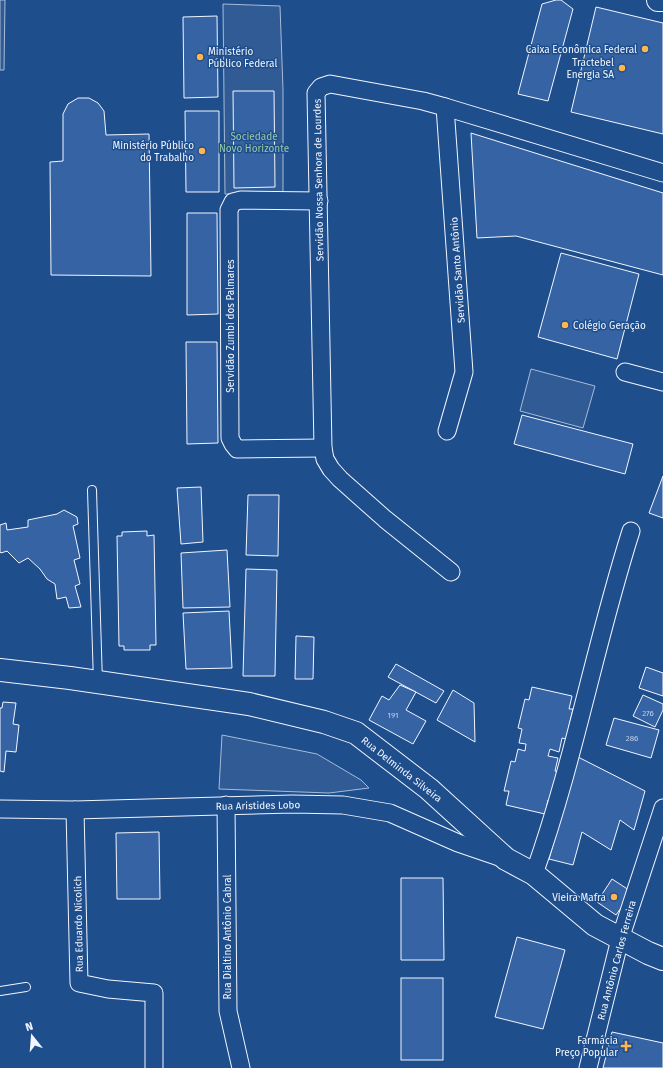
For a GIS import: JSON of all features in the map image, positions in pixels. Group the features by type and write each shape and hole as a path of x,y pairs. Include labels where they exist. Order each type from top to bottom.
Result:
{"main road":[{"path":"658,0 663,0"},
{"name":"Rua Delminda Silveira","path":"0,658 70,678"},
{"name":"Rua Delminda Silveira","path":"0,670 70,678 248,704 324,722 356,733 429,789 506,859 534,874 595,925 620,939 663,959"}],"street":[{"name":"Servidão Nossa Senhora de Lourdes","path":"451,572 385,519 340,479 325,459 323,448 316,93 322,87 330,84 423,101 663,173"},
{"name":"Servidão Santo Antônio","path":"445,107 464,372 447,431"},
{"name":"Servidão Zumbi dos Palmares","path":"319,201 241,200 233,202 229,210 230,438 237,450 323,448"},
{"path":"625,372 663,382"},
{"path":"534,874 544,845 577,730 631,531"},
{"name":"Rua Aristides Lobo","path":"0,809 75,810 226,805 343,805 390,813 458,843 506,859"},
{"name":"Rua Dialtino Antônio Cabral","path":"226,805 228,1011 241,1068"},
{"name":"Rua Antônio Carlos Ferreira","path":"588,1068 620,939 663,808"},
{"name":"Rua Eduardo Nicolich","path":"75,810 79,983 108,989 154,993 154,1068"}],"lane":[{"path":"92,490 98,683"},
{"path":"0,991 26,987"}],"shaded area":[{"path":"0,0 5,0 4,70 0,70"},
{"name":"Sociedade Novo Horizonte","path":"223,4 280,6 283,90 283,194 225,194"},
{"path":"531,369 595,386 583,428 520,411"},
{"path":"222,735 317,754 361,780 369,788 329,793 219,789"}],"building":[{"path":"561,0 573,9 548,101 518,94 542,4"},
{"name":"Tractebel Energia SA","path":"596,7 663,23 663,134 571,112"},
{"name":"Ministério Público Federal","path":"217,16 218,97 184,98 183,17"},
{"path":"233,91 274,91 275,187 234,188"},
{"path":"78,98 89,98 98,103 104,111 106,135 149,134 151,276 51,275 50,162 63,161 63,114 68,104"},
{"name":"Ministério Público do Trabalho","path":"185,111 219,111 219,192 186,192"},
{"path":"471,133 663,193 663,275 516,236 477,238"},
{"path":"187,213 217,213 218,314 187,315"},
{"path":"561,253 639,274 617,359 538,337"},
{"path":"186,342 217,342 218,443 187,444"},
{"path":"522,415 633,444 625,474 514,444"},
{"path":"663,476 663,518 649,513"},
{"path":"201,487 203,542 181,544 177,488"},
{"path":"248,495 279,495 278,556 246,555"},
{"path":"64,510 77,517 78,524 73,526 80,558 74,560 80,584 75,586 81,607 69,608 66,597 57,599 55,584 47,579 40,569 28,558 19,563 7,551 0,552 0,525 6,523 7,530 28,527 28,520 57,514"},
{"path":"147,531 147,536 154,535 156,645 150,645 150,650 124,650 124,646 119,646 117,536 122,536 122,532"},
{"path":"227,550 230,607 183,608 181,553"},
{"path":"246,569 277,570 275,676 243,676"},
{"path":"229,611 232,668 186,669 183,613"},
{"path":"296,636 314,637 313,679 295,679"},
{"path":"396,664 444,691 436,703 388,677"},
{"path":"646,667 663,673 663,696 639,688"},
{"path":"400,685 416,692 406,710 426,721 413,744 369,720 382,696 389,700"},
{"path":"532,687 572,696 569,709 573,709 566,739 562,738 559,752 550,749 548,756 558,758 555,771 559,772 552,801 548,800 545,814 506,805 509,791 504,791 511,761 515,762 518,749 525,751 526,744 519,743 522,729 518,728 525,699 529,700"},
{"path":"453,690 474,703 475,742 437,720"},
{"path":"643,695 663,704 663,710 655,727 633,716"},
{"path":"3,702 16,703 13,724 19,725 16,752 6,751 4,772 0,771 0,708 2,708"},
{"path":"614,718 659,730 651,758 606,745"},
{"path":"578,757 645,791 634,830 620,820 611,850 582,832 573,865 549,859"},
{"path":"159,832 160,899 117,899 116,833"},
{"path":"401,878 443,878 444,960 401,960"},
{"name":"Vieira Mafra","path":"612,879 632,892 616,915 597,902"},
{"path":"517,937 565,950 543,1029 495,1017"},
{"path":"401,978 443,978 443,1060 401,1060"},
{"path":"612,1032 663,1043 663,1068 603,1068"}],"place":[{"name":"Caixa Econômica Federal","path":"645,49"},
{"name":"Ministério Público Federal","path":"200,57"},
{"name":"Tractebel Energia SA","path":"622,68"},
{"name":"Ministério Público do Trabalho","path":"202,151"},
{"name":"Colégio Geração","path":"565,325"},
{"name":"Vieira Mafra","path":"614,897"},
{"name":"Farmácia Preço Popular","path":"626,1046"}]}
